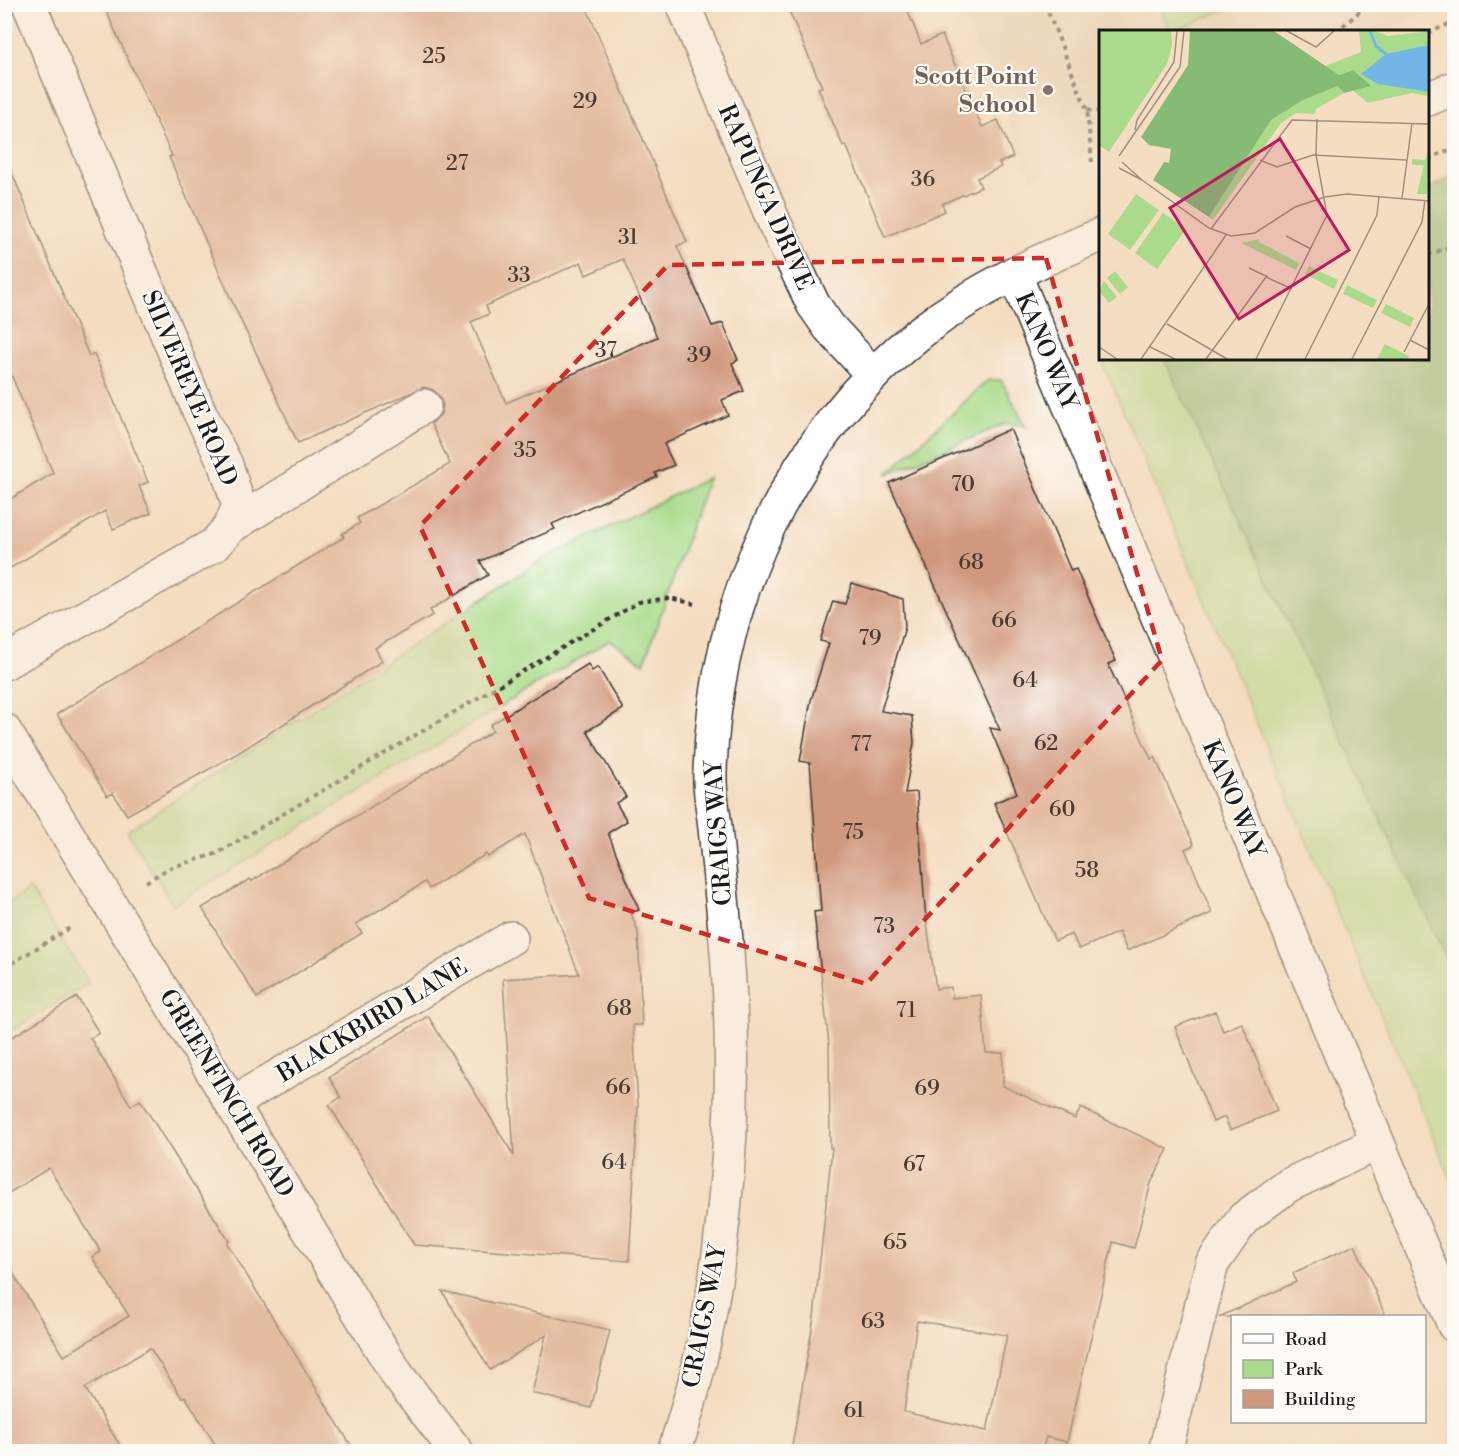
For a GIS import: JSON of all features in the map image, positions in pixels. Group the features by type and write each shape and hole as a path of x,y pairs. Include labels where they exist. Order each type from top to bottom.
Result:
{"street":[{"name":"SILVEREYE ROAD","path":"28,4 200,413 226,465 239,506 230,527"},
{"name":"RAPUNGA DRIVE","path":"683,4 775,224 813,304 829,327 873,375"},
{"path":"1429,99 1455,88"},
{"name":"CRAIGS WAY","path":"674,1452 684,1423 710,1307 724,1198 730,1090 728,969 710,773 721,666 750,571 773,517 802,465 835,417 873,375 922,331 971,298 1014,273 1099,237"},
{"name":"KANO WAY","path":"1014,273 1455,1325"},
{"path":"4,663 214,545 230,527 424,406"},
{"name":"GREENFINCH ROAD","path":"4,730 234,1102 398,1376 457,1452"},
{"name":"BLACKBIRD LANE","path":"234,1102 511,938"},
{"path":"1165,1452 1212,1264 1244,1218 1289,1185 1377,1143"}],"path":[{"path":"1045,4 1087,110 1092,162"},
{"path":"1338,30 1368,4"},
{"path":"1429,33 1455,22"},
{"path":"1087,110 1099,112"},
{"path":"1429,159 1455,148"},
{"path":"1429,255 1455,245"},
{"path":"137,888 169,868 216,854 639,602 670,598 692,603"},
{"path":"4,968 80,922"}],"highlighted area":[{"path":"1046,258 1162,660 866,984 589,898 420,526 668,265"}],"shaded area":[{"name":"Scott Point School","path":"960,5 1447,5 1384,30 1099,30 1099,148 1032,180"}],"green space":[{"path":"1159,5 1235,5 1176,30 1170,30"},
{"path":"1454,176 1454,975 1164,360 1429,360 1429,188"},
{"path":"1101,360 1164,360 1454,975 1454,1186"},
{"path":"988,380 1001,380 1026,426 1007,423 887,474"},
{"path":"708,478 644,663 610,640 173,905 127,831 540,561"},
{"path":"30,889 89,983 5,1035 5,905"}],"building":[{"path":"103,4 585,4 687,242 677,246 712,326 723,323 738,360 732,363 744,391 722,400 728,415 664,444 674,465 655,473 657,477 552,524 555,529 480,561 488,575 430,610 433,615 375,648 382,661 238,753 127,815 113,793 107,796 57,714 344,537 342,534 360,523 357,518 450,464 431,424 441,414 443,405 440,397 433,390 424,387 298,443 231,299 169,157 172,156","holes":["623,259 657,337 506,403 471,322 489,314 486,306 581,262 586,275"]},
{"path":"786,4 905,4 921,44 942,35 982,127 998,120 1013,157 999,163 1001,167 977,178 981,187 942,204 945,211 885,237 846,145 843,146 818,88 822,87"},
{"path":"4,154 89,356 94,354 148,482 139,486 151,513 113,529 105,511 4,572 4,503 53,473 4,358"},
{"path":"1010,429 1071,571 1076,569 1116,661 1108,664 1151,759 1155,757 1194,845 1185,849 1212,913 1127,951 1119,932 1079,949 1072,934 1055,941 994,803 1017,793 990,728 1000,730 889,483"},
{"path":"852,583 903,599 905,627 881,711 912,716 914,743 905,793 917,792 925,909 936,989 951,987 952,998 981,995 986,1053 1003,1053 1003,1086 1075,1119 1081,1108 1168,1149 1151,1183 1134,1248 1113,1242 1067,1442 1046,1437 1042,1452 791,1452 814,1317 832,1148 830,1148 829,1044 814,912 821,911 810,763 800,761 811,700 829,643 820,641 833,601 845,604","holes":["917,1321 1007,1335 987,1431 904,1412"]},
{"path":"588,664 592,671 598,667 623,709 587,731 626,797 616,803 627,821 608,833 639,910 631,913 638,932 642,1025 633,1025 638,1106 629,1261 414,1245 329,1105 341,1097 329,1077 428,1016 514,1156 503,979 579,974 525,834 488,857 486,854 429,889 425,882 356,924 362,933 257,998 202,908 250,879 252,881 493,731 490,725"},
{"path":"77,997 99,1033 90,1038 131,1106 140,1100 229,1241 227,1243 355,1452 220,1452 185,1396 182,1398 150,1348 85,1388 124,1452 4,1452 4,1259 64,1356 129,1316 92,1257 101,1252 49,1168 4,1196 4,1042"},
{"path":"1215,1011 1223,1031 1242,1023 1277,1111 1230,1130 1225,1117 1213,1122 1175,1027"},
{"path":"1355,1245 1385,1315 1231,1315 1231,1317 1219,1317 1296,1282 1293,1273"},
{"path":"442,1291 610,1330 591,1408 532,1393 546,1335 490,1370"}],"place":[{"name":"Scott Point School","path":"1048,90"}]}
